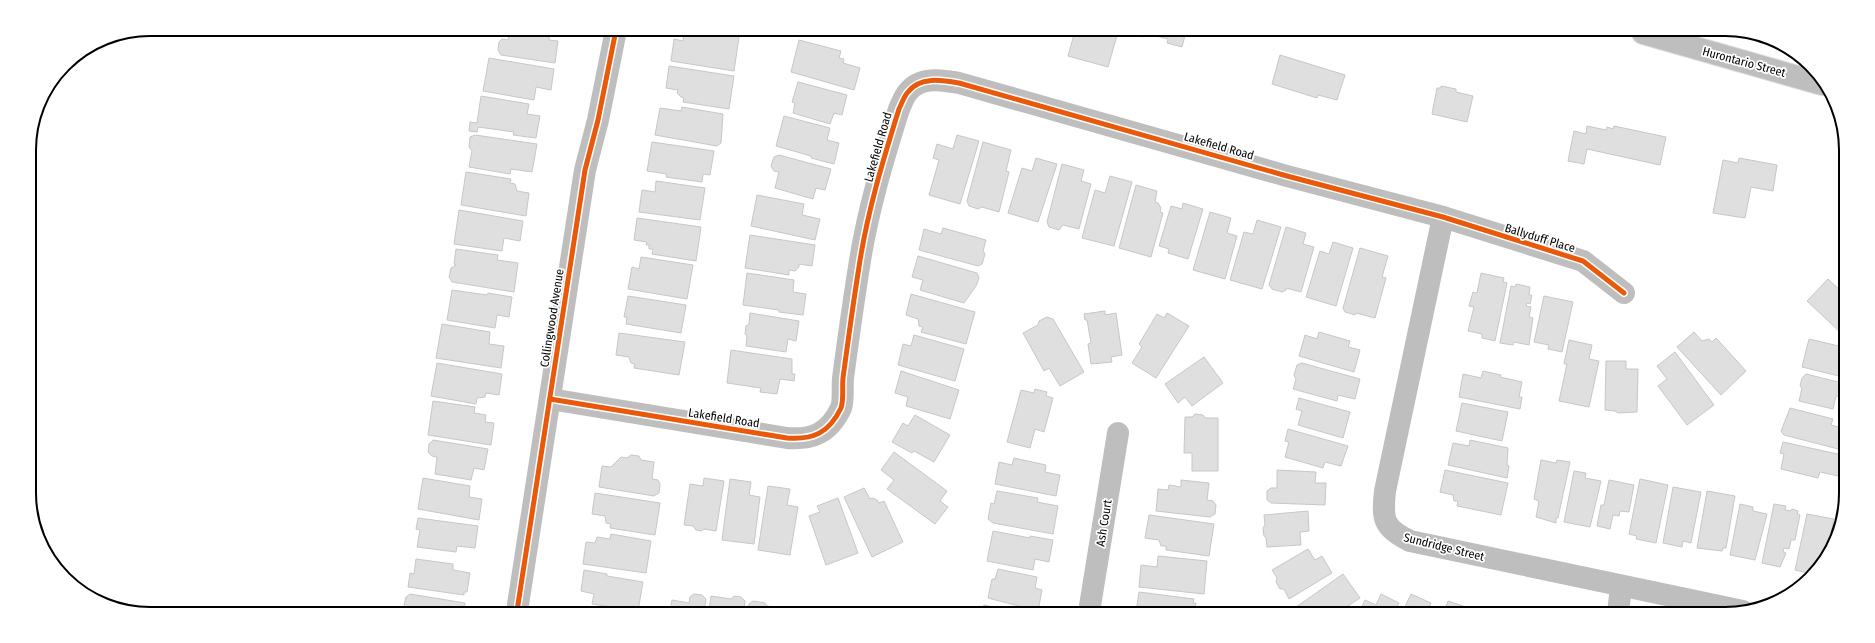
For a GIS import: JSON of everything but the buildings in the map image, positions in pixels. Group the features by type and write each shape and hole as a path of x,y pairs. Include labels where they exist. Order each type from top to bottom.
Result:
{"street":[{"name":"Collingwood Avenue","path":"518,607 585,170 598,120 615,36"},
{"name":"Hurontario Street","path":"1654,36 1817,82"},
{"name":"Lakefield Road","path":"550,398 787,438 802,439 816,436 825,429 834,420 841,406 843,381 859,267 866,228 886,152 899,108 909,91 923,82 938,79 959,83 1280,174 1443,218"},
{"name":"Ballyduff Place","path":"1443,218 1583,261 1624,293"},
{"name":"Sundridge Street","path":"1443,218 1386,491 1383,511 1387,526 1398,535 1410,541 1621,587 1723,607"},
{"name":"Ash Court","path":"1090,607 1118,433"},
{"path":"1619,607 1621,587"}],"cycle path":[{"path":"518,607 585,170 598,120 615,36"},
{"path":"550,399 787,438 805,438 812,436 819,433 831,424 842,405 843,378 862,247 876,187 893,128 899,109 907,94 919,83 932,80 959,83 1287,176 1443,217 1583,261 1624,293"}]}
